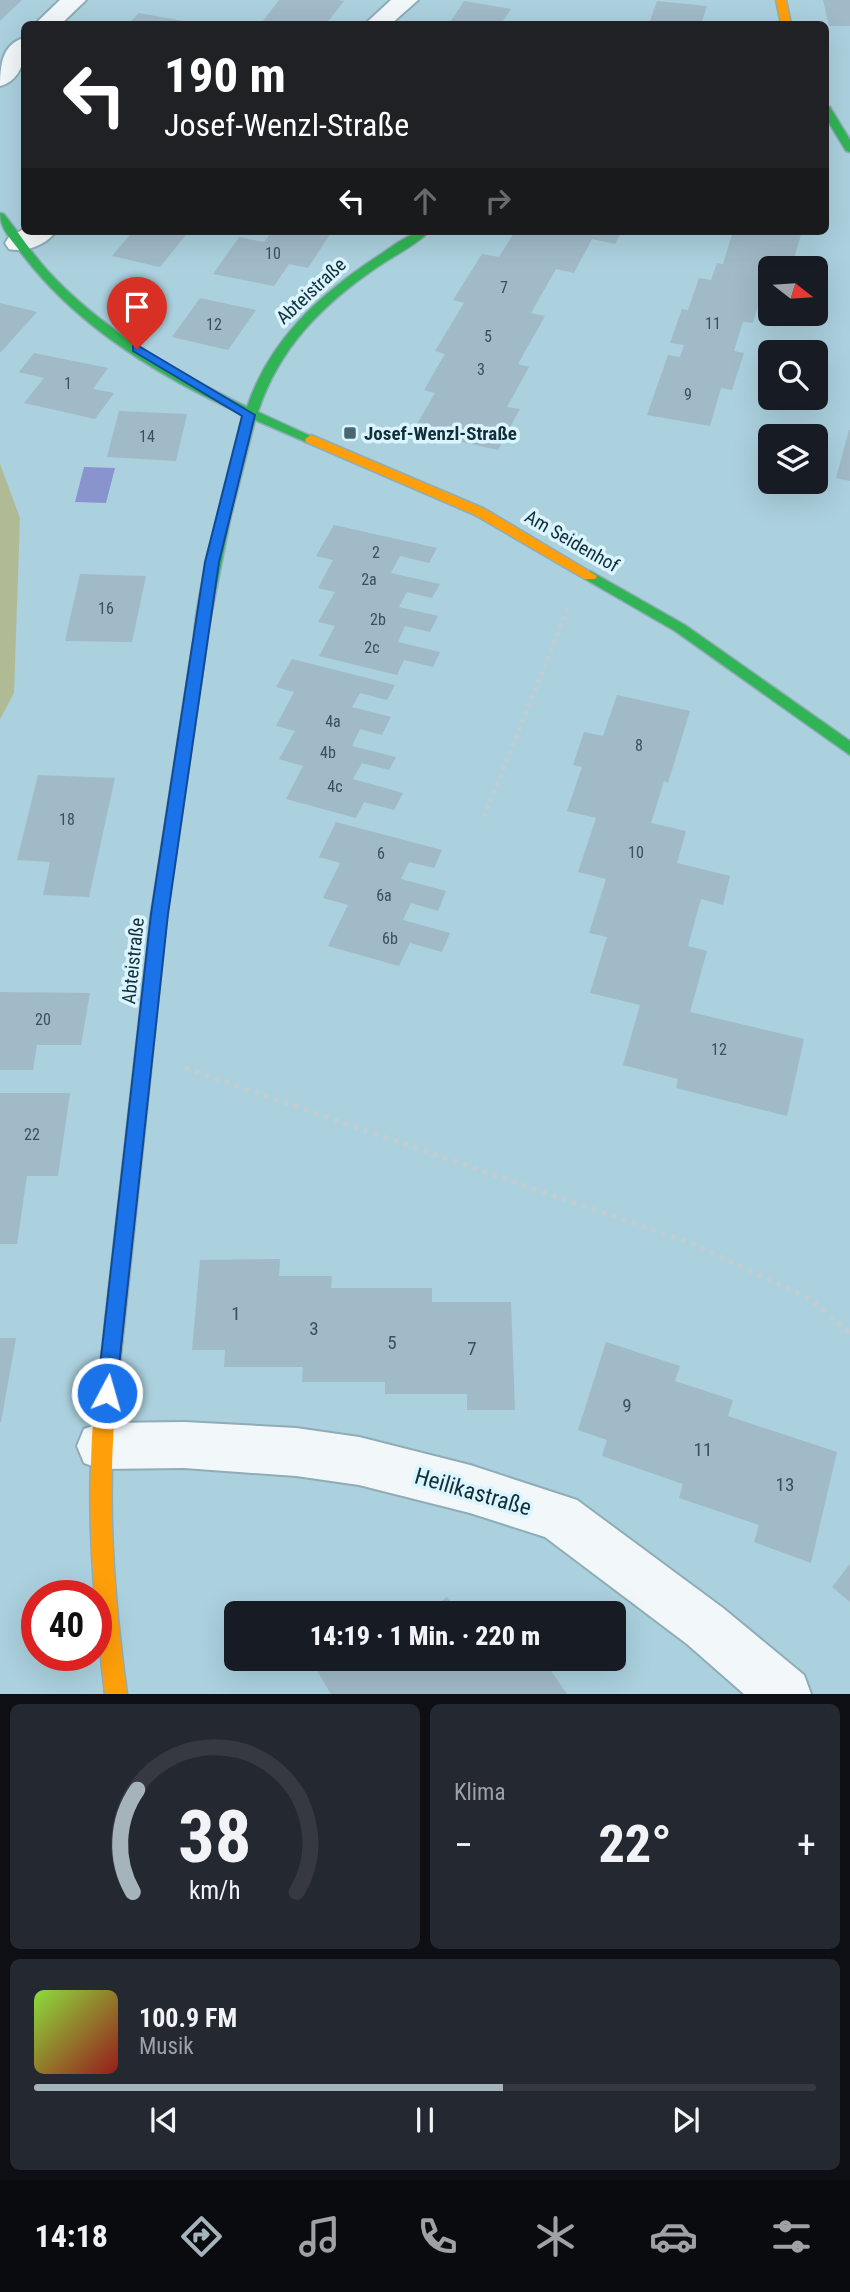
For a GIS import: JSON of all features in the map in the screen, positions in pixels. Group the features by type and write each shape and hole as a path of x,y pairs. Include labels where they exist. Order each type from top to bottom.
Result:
{"street":[{"path":"50,21 74,0"},
{"path":"381,21 406,0"},
{"path":"781,0 785,21"},
{"path":"0,78 21,50"},
{"path":"829,114 850,149"},
{"path":"0,215 21,230"},
{"name":"Abteistraße","path":"116,1693 106,1618 101,1446 159,914 212,562 249,415 260,384 293,333 346,282 418,235"},
{"path":"31,237 47,277 98,324 195,385 249,415"},
{"name":"Am Seidenhof","path":"249,415 337,449 480,512 680,628 850,749"},
{"name":"Heilikastraße","path":"101,1446 184,1445 254,1449 359,1461 470,1489 559,1517 705,1626 785,1693"}],"path":[{"path":"484,817 583,571"},
{"path":"145,1054 691,1243 810,1298 850,1333"}],"green space":[{"path":"0,464 20,518 14,693 0,719"}],"water":[{"path":"84,467 115,468 106,503 75,502"}],"building":[{"path":"0,0 22,0 0,21"},
{"path":"279,0 344,1 328,21 263,21"},
{"path":"823,0 850,0 850,26 829,26"},
{"path":"464,1 511,9 503,21 451,21"},
{"path":"657,1 707,6 702,21 650,21"},
{"path":"139,13 183,21 131,21"},
{"path":"130,235 186,235 160,267 112,256"},
{"path":"269,235 329,235 308,268 289,264 274,286 213,274 239,237 264,242"},
{"path":"513,235 620,235 615,244 592,239 574,273 556,269 531,313 545,316 518,364 529,367 507,407 520,409 498,450 413,431 435,393 424,390 445,354 435,351 464,303 453,300 482,254 499,257"},
{"path":"732,235 801,235 795,256 758,256 758,306 753,323 743,322 734,351 744,353 732,390 721,388 710,426 647,415 668,355 680,357 684,345 670,343 682,309 688,310 699,278 711,280 717,263 723,264"},
{"path":"200,298 256,310 228,350 172,337"},
{"path":"0,303 37,312 0,353"},
{"path":"34,353 108,368 93,389 114,393 95,419 24,403 44,378 19,372"},
{"path":"119,411 187,414 176,461 107,457"},
{"path":"850,430 850,481 836,478"},
{"path":"334,525 437,548 429,563 400,556 391,573 440,584 432,598 407,592 399,607 438,616 430,632 405,626 398,642 440,652 433,667 404,660 397,675 319,656 335,626 318,622 335,592 318,588 333,560 316,556"},
{"path":"80,574 146,576 132,642 65,641"},
{"path":"292,659 395,685 387,700 360,693 352,707 391,717 382,735 360,729 352,746 396,757 389,770 362,763 353,779 403,793 394,810 364,802 356,818 286,799 303,766 279,759 295,731 276,726 294,692 276,687"},
{"path":"617,695 690,711 668,783 664,781 651,823 686,831 677,863 730,876 723,905 701,899 688,946 707,951 690,1012 804,1039 787,1116 676,1088 678,1079 623,1065 640,1005 590,993 607,937 589,933 606,879 578,872 596,818 567,811 582,767 573,765 584,732 603,736"},
{"path":"38,775 115,778 89,897 43,895 50,862 17,860"},
{"path":"336,822 442,850 434,868 409,862 401,879 446,891 438,911 411,903 403,920 450,933 442,952 410,943 399,966 328,946 348,905 323,898 340,863 319,857"},
{"path":"0,992 90,993 81,1045 37,1045 33,1070 0,1070"},
{"path":"0,1093 70,1093 58,1176 27,1176 17,1244 0,1244"},
{"path":"280,1259 279,1276 332,1276 331,1288 432,1288 432,1302 511,1302 515,1410 467,1410 467,1394 385,1394 385,1382 302,1382 303,1367 224,1367 225,1350 192,1350 200,1260"},
{"path":"0,1338 16,1338 1,1422 0,1422"},
{"path":"606,1342 680,1366 675,1381 733,1400 728,1416 837,1452 811,1563 754,1542 759,1525 679,1498 683,1484 602,1456 607,1440 578,1430"},
{"path":"850,1564 850,1602 832,1587"},
{"path":"317,1671 551,1671 567,1694 331,1694"}],"traffic: fast":[{"path":"829,114 850,149"},
{"path":"0,216 49,279 77,305 138,352 240,409 311,439"},
{"path":"200,642 214,560 248,421 271,366 294,332 323,303 355,277 418,235"},
{"path":"590,576 680,628 850,749"}],"traffic: slow":[{"path":"781,0 785,21"},
{"path":"311,439 480,512 590,576"},
{"path":"138,1109 159,914 200,642"},
{"path":"105,1411 101,1480 102,1552 116,1694"}],"traffic: jam":[{"path":"105,1411 138,1109"}],"place":[{"name":"Josef-Wenzl-Straße","path":"350,433"}],"route":[{"path":"107,1393 159,914 212,562 249,415 137,349"}]}
